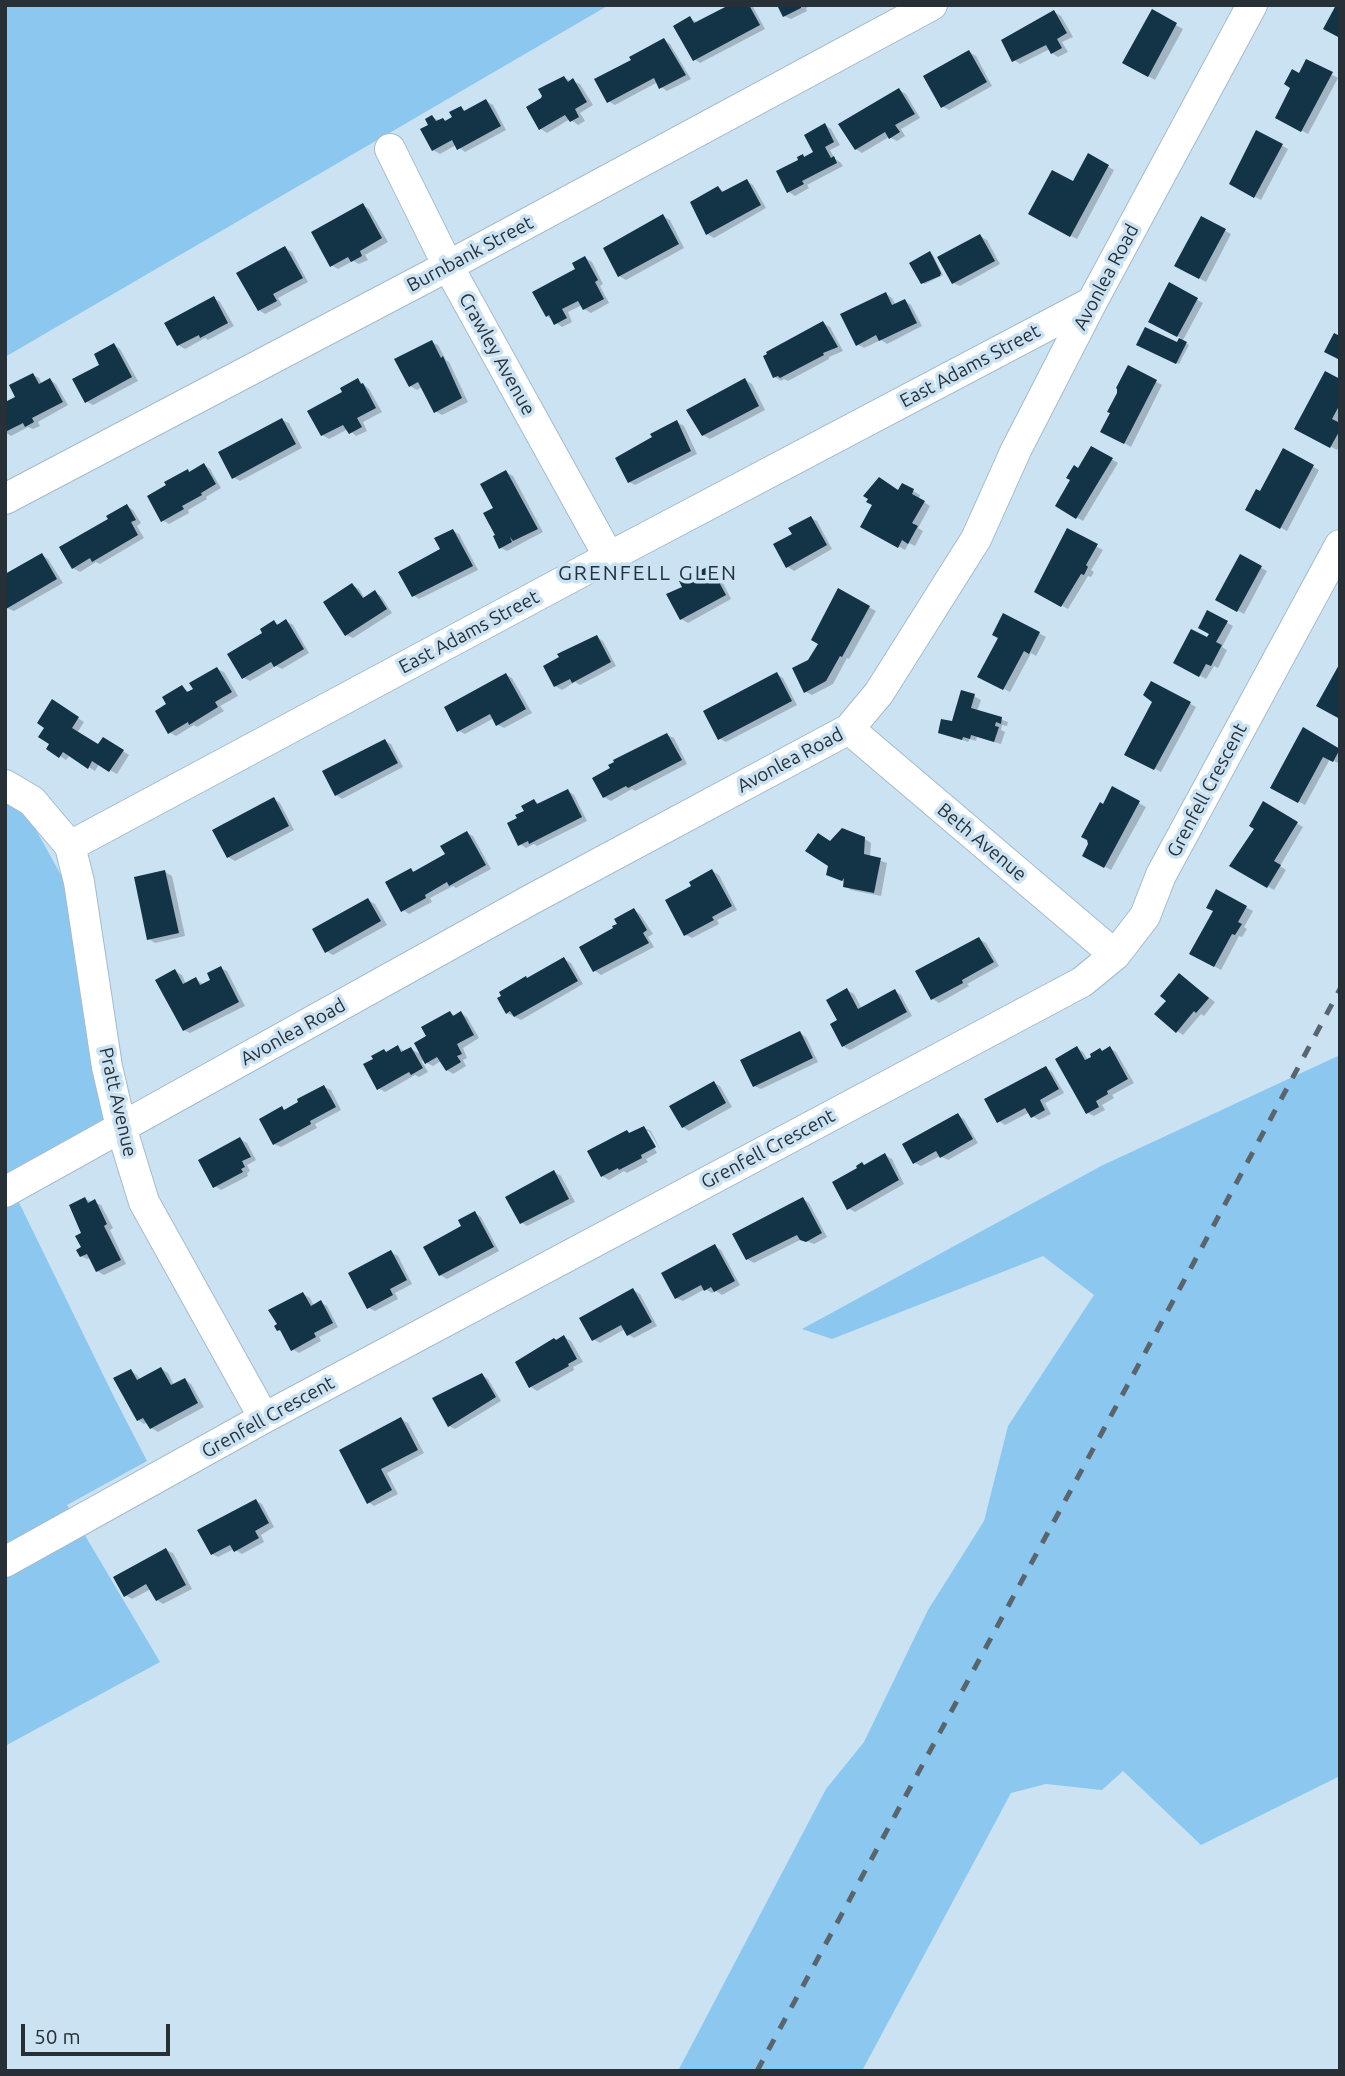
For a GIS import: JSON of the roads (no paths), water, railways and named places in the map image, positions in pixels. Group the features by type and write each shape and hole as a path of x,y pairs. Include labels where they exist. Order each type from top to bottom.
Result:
{"street":[{"name":"Burnbank Street","path":"5,499 448,266 932,5"},
{"name":"Avonlea Road","path":"5,1192 531,899 849,729 879,694 976,540 1016,450 1092,302 1252,5"},
{"name":"Crawley Avenue","path":"390,149 448,266 609,557"},
{"name":"East Adams Street","path":"70,846 1092,302"},
{"name":"Grenfell Crescent","path":"5,1562 264,1418 1082,982 1115,955 1145,916 1161,875 1340,545"},
{"name":"Beth Avenue","path":"849,729 1115,955"},
{"name":"Pratt Avenue","path":"5,785 32,802 70,846 79,882 107,1068 121,1127 144,1202 264,1418"}],"railway":[{"path":"757,2071 1340,989"}],"district":[{"name":"GRENFELL GLEN","path":"648,573"}]}
